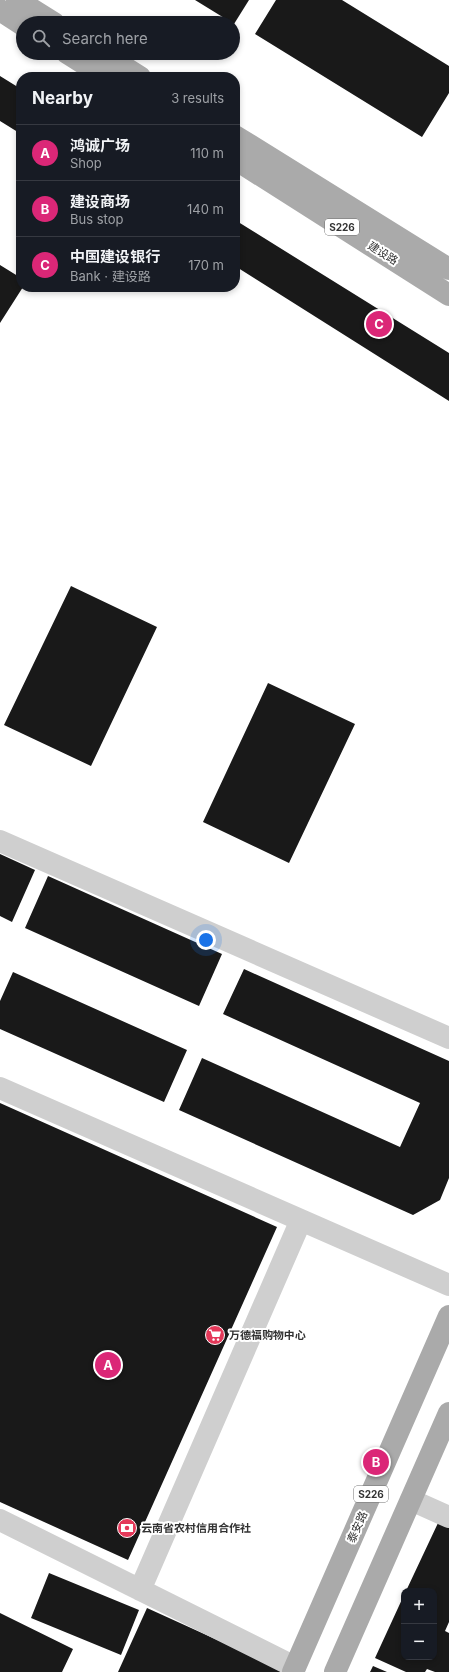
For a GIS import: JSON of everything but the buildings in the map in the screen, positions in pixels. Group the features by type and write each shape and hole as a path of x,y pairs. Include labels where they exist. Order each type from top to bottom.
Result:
{"main road":[{"path":"17,0 43,16"},
{"path":"0,10 16,20"},
{"path":"78,60 97,72"},
{"path":"113,60 132,72"},
{"name":"建设路","path":"240,139 449,269"},
{"name":"建设路","path":"240,162 449,295"},
{"name":"泰安路","path":"294,1670 449,1316"},
{"path":"336,1672 449,1413"}],"street":[{"path":"0,841 449,1038"},
{"path":"0,1088 449,1285"},
{"path":"140,1590 301,1220"},
{"path":"411,1500 449,1517"},
{"path":"0,1520 140,1590 294,1670"}],"place":[{"name":"中国建设银行","path":"379,324"},
{"name":"万德福购物中心","path":"215,1335"},
{"name":"鸿诚广场","path":"108,1365"},
{"name":"建设商场","path":"376,1462"},
{"name":"云南省农村信用合作社","path":"127,1528"}]}
